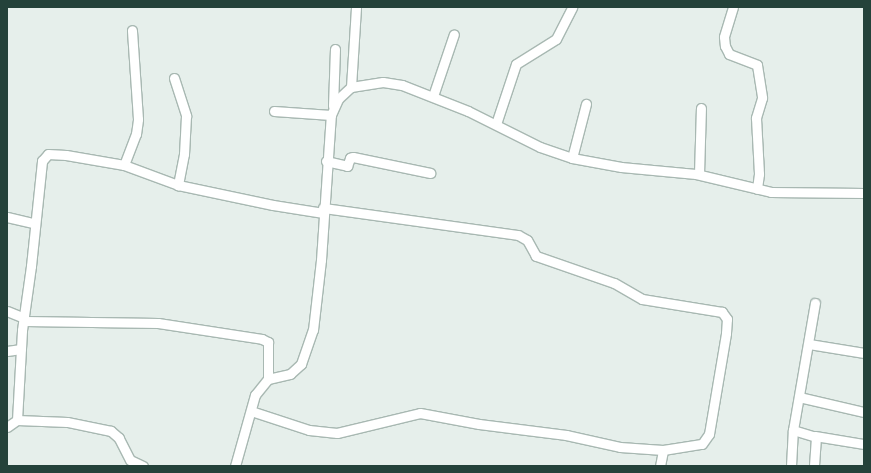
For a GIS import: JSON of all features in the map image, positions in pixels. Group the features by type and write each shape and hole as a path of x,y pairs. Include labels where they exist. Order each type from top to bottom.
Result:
{"street":[{"path":"351,87 356,7"},
{"path":"496,124 516,64 556,39 572,7"},
{"path":"733,7 724,38 725,46 729,54 757,65 762,98 756,118 759,174 757,189"},
{"path":"124,165 136,134 138,119 132,30"},
{"path":"433,96 454,34"},
{"path":"235,466 255,395 268,379 290,374 301,364 313,330 326,161 332,111 335,49"},
{"path":"174,78 186,116 184,154 178,185"},
{"path":"332,111 338,99 351,87 383,82 402,85 433,96 496,124 509,134 572,158 621,167 699,174 771,192 864,194"},
{"path":"572,158 586,104"},
{"path":"699,174 701,108"},
{"path":"274,111 332,111"},
{"path":"17,420 21,349 34,223 42,161 48,154 66,155 124,165 178,185 273,205 518,235 527,240 536,256 614,283 642,299 722,312 726,316 726,333 709,434 702,444 663,450 620,447 566,435 479,424 420,413 337,432 309,430 251,411"},
{"path":"326,161 346,166 350,158 352,158 430,173"},
{"path":"7,217 34,223"},
{"path":"791,466 793,430 815,304"},
{"path":"7,311 24,319 158,323 262,339 268,342 268,379"},
{"path":"809,344 864,353"},
{"path":"7,351 21,349"},
{"path":"799,397 864,412"},
{"path":"7,427 17,420 67,422 111,431 119,438 130,460 143,466"},
{"path":"793,430 815,436 864,444"},
{"path":"814,466 815,436"},
{"path":"660,466 663,450"}]}
